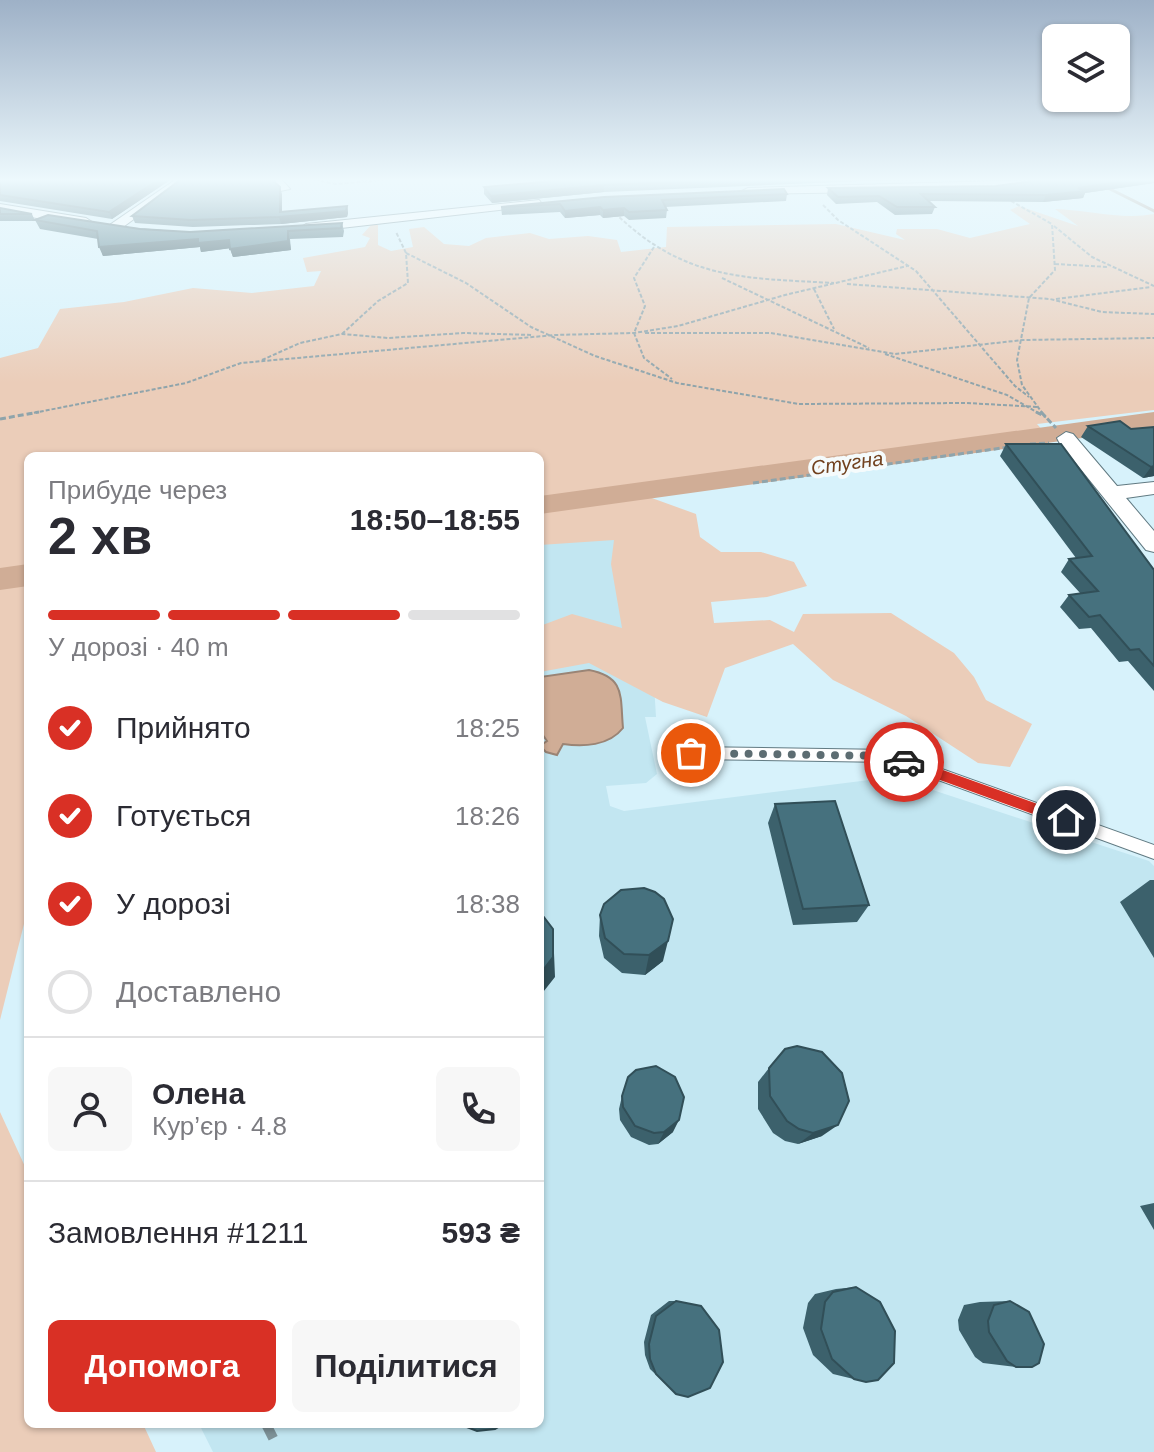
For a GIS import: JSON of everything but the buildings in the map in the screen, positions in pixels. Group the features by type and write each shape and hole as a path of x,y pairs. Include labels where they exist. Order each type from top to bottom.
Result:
{"street":[{"path":"1064,436 1154,545"},
{"path":"1112,493 1154,488"}],"lane":[{"path":"691,753 889,756 1154,852"}],"path":[{"path":"342,334 378,301 408,283 403,248"},
{"path":"654,248 634,278 645,306 634,333 644,358 677,383"},
{"path":"655,248 676,261 718,276 876,351 1007,395 1046,417"},
{"path":"880,248 907,266 934,291 1015,386 1032,399 1064,436"},
{"path":"1032,399 1017,369 1030,313 1029,298 1055,270 1054,248"},
{"path":"1084,248 1110,267 1154,286"},
{"path":"406,253 466,283 531,327 555,335 595,356 677,383 799,404 967,403 1039,407"},
{"path":"1055,264 1110,267"},
{"path":"634,333 678,326 768,299 907,266"},
{"path":"718,276 867,283 1050,299 1154,286"},
{"path":"814,289 835,331"},
{"path":"1050,299 1102,312 1154,314"},
{"path":"259,361 300,343 342,334 388,338 463,333 771,333 895,354 1023,340 1154,336"},
{"path":"0,419 186,383 241,363 555,335"},
{"path":"1025,445 1064,436"},
{"path":"753,483 1011,446"}],"shaded area":[{"path":"361,248 384,248 391,251 409,248 620,248 621,252 659,248 1154,248 1154,410 1037,424 1044,432 854,454 544,497 544,452 24,452 24,924 0,1020 0,358 38,348 60,309 124,302 193,288 252,293 314,286 321,271 307,272 303,258"},
{"path":"649,497 696,514 700,537 721,552 761,552 794,562 807,586 767,597 711,602 714,623 770,620 794,632 803,614 891,613 954,653 974,677 986,700 1032,724 1010,767 978,763 906,716 833,680 793,644 725,668 707,717 663,702 589,663 544,671 544,624 572,614 622,628 611,564 614,540 544,545 544,511"},
{"path":"627,506 652,652 656,717 645,717 657,774 646,783 606,786 610,806 624,811 893,777 1149,861 1154,866 1154,1452 213,1452 201,1428 544,1428 544,517"},
{"path":"589,670 610,678 619,690 623,728 603,742 563,744 557,755 546,752 544,676"},
{"path":"0,1112 24,1164 24,1428 145,1428 156,1452 0,1452"}],"waterway":[{"name":"Стугна","path":"544,504 1154,420"},
{"name":"Стугна","path":"0,579 24,576"}],"railway":[{"path":"268,1428 280,1452"}],"way so far":[{"path":"691,753 889,756 904,762"}],"route":[{"path":"904,762 1066,820"}]}
